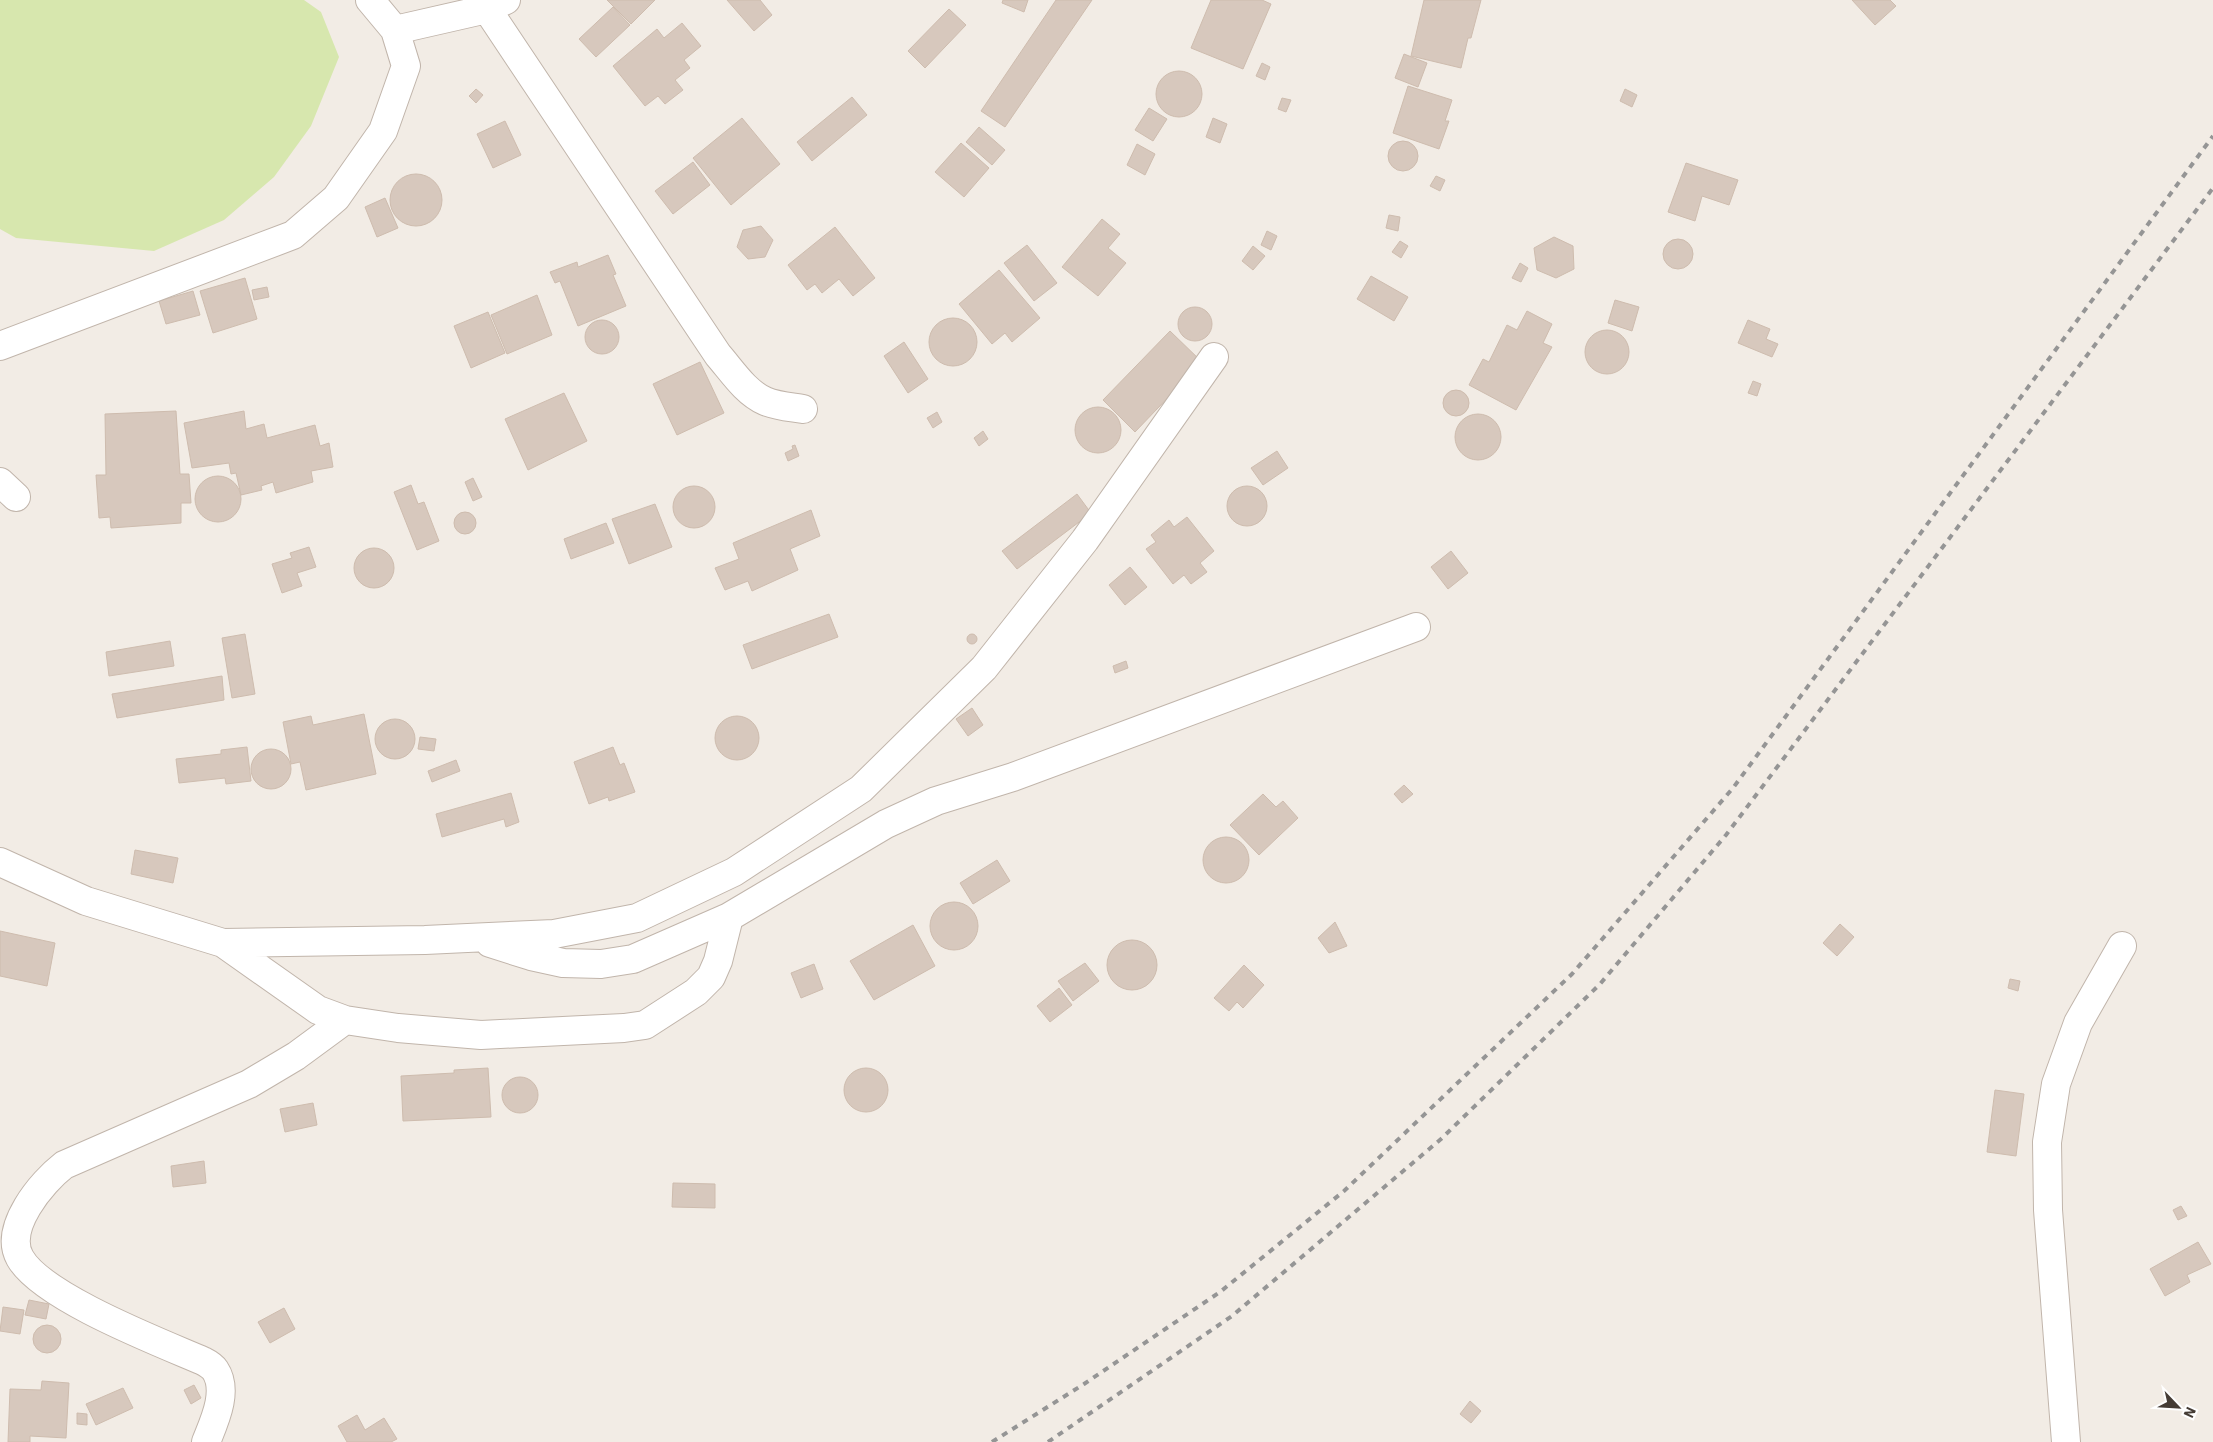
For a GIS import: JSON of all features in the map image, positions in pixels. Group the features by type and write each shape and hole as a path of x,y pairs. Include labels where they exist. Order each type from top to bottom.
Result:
{"street":[{"path":"0,346 293,235 336,198 383,131 406,66 395,30 370,0"},
{"path":"395,30 496,5 718,355 750,391 759,398 803,409"},
{"path":"223,944 475,938 554,934 637,918 734,872 860,789 984,668 1085,540 1214,357"},
{"path":"475,938 531,956 563,962 601,964 633,959 729,917 886,824 936,801 1012,776 1416,627"},
{"path":"0,862 86,901 223,944 318,1010 345,1020 398,1028 481,1034 645,1025 696,992 711,977 718,961 729,917"},
{"path":"2066,1442 2048,1210 2047,1142 2056,1084 2078,1023 2122,946"},
{"path":"206,1442 216,1418 221,1388 215,1370 203,1361 112,1321 38,1279 19,1257 16,1242 22,1216 49,1176 64,1165 249,1084 296,1056 345,1020"}],"green space":[{"path":"0,0 304,0 321,12 339,57 311,126 274,177 224,220 154,251 16,238 0,229"}],"building":[{"path":"607,0 655,0 631,24"},
{"path":"727,0 760,0 772,15 754,31"},
{"path":"1003,0 1028,0 1024,12 1002,3"},
{"path":"1056,0 1092,0 1005,127 981,111"},
{"path":"1211,0 1262,0 1271,4 1243,69 1191,48"},
{"path":"1424,0 1481,0 1471,38 1468,38 1461,68 1411,56"},
{"path":"1852,0 1890,0 1896,6 1875,25"},
{"path":"613,7 630,25 596,57 579,39"},
{"path":"949,9 966,25 925,68 908,51"},
{"path":"682,23 701,46 684,60 690,68 675,80 683,90 665,104 658,96 645,106 613,66 657,29 664,38"},
{"path":"1404,54 1427,63 1418,87 1395,78"},
{"path":"1262,63 1270,67 1265,80 1256,76"},
{"path":"1174,71 1184,71 1198,81 1202,94 1198,107 1192,113 1184,117 1174,117 1160,107 1156,99 1156,89 1166,75"},
{"path":"1408,86 1452,100 1445,121 1449,121 1439,149 1393,133"},
{"path":"476,89 483,95 476,103 469,96"},
{"path":"1625,89 1637,95 1632,107 1620,101"},
{"path":"852,97 867,115 812,161 797,142"},
{"path":"1282,98 1291,100 1286,112 1278,109"},
{"path":"1149,108 1167,119 1153,141 1135,130"},
{"path":"742,118 780,164 731,205 693,158"},
{"path":"1213,118 1227,124 1220,143 1206,137"},
{"path":"505,121 521,155 493,168 477,134"},
{"path":"979,127 1005,150 992,165 966,142"},
{"path":"1403,141 1414,145 1418,156 1414,167 1403,171 1392,167 1388,156 1392,145"},
{"path":"961,143 989,168 964,197 935,172"},
{"path":"1137,144 1155,154 1145,175 1127,165"},
{"path":"693,162 710,185 673,214 655,191"},
{"path":"1686,163 1738,180 1729,205 1702,196 1695,221 1668,212"},
{"path":"416,174 426,176 434,182 440,190 442,200 440,210 434,218 426,224 416,226 406,224 398,218 392,210 390,200 392,190 398,182 406,176"},
{"path":"1436,176 1445,180 1440,191 1430,186"},
{"path":"385,198 398,228 377,237 365,207"},
{"path":"1389,215 1400,217 1398,231 1386,228"},
{"path":"1102,219 1120,234 1108,248 1126,263 1098,296 1062,267"},
{"path":"761,226 773,240 765,257 748,259 737,247 743,230"},
{"path":"835,227 875,278 853,296 839,279 822,293 815,284 807,290 788,265"},
{"path":"1267,231 1277,236 1271,250 1261,245"},
{"path":"1554,237 1573,246 1574,269 1556,278 1537,270 1534,248"},
{"path":"1678,239 1689,243 1693,254 1689,265 1678,269 1667,265 1663,254 1667,243"},
{"path":"1400,241 1408,246 1401,258 1392,252"},
{"path":"1027,245 1057,283 1034,301 1004,263"},
{"path":"1253,246 1265,256 1253,270 1242,261"},
{"path":"608,255 616,274 613,275 626,306 578,326 560,281 555,283 550,272 577,262 578,267"},
{"path":"1520,263 1528,268 1521,282 1512,278"},
{"path":"999,270 1040,318 1012,342 1005,333 992,344 959,304"},
{"path":"1371,276 1408,297 1394,321 1357,299"},
{"path":"245,278 257,319 213,333 200,291"},
{"path":"267,287 269,297 254,300 252,290"},
{"path":"193,291 200,315 166,324 159,301"},
{"path":"537,295 552,335 507,354 491,315"},
{"path":"1615,300 1639,307 1632,331 1608,323"},
{"path":"1195,307 1207,312 1212,324 1207,336 1195,341 1183,336 1178,324 1183,312"},
{"path":"1527,311 1552,324 1543,343 1552,347 1516,410 1469,385 1483,359 1489,362 1507,325 1517,330"},
{"path":"488,312 505,353 471,368 454,326"},
{"path":"953,318 962,320 970,325 975,333 977,342 975,351 970,359 962,364 953,366 944,364 936,359 931,351 929,342 931,333 936,325 944,320"},
{"path":"602,320 609,321 614,325 618,330 618,344 614,349 609,353 602,354 595,353 590,349 586,344 585,337 586,330 590,325 595,321"},
{"path":"1748,320 1770,329 1766,339 1778,344 1772,357 1738,343"},
{"path":"1607,330 1619,334 1625,340 1629,352 1625,364 1619,370 1607,374 1595,370 1589,364 1585,352 1589,340 1595,334"},
{"path":"1170,331 1202,362 1135,432 1103,400"},
{"path":"904,342 928,379 908,393 884,356"},
{"path":"700,362 724,413 677,435 653,384"},
{"path":"1753,381 1761,384 1757,396 1748,393"},
{"path":"1456,390 1465,394 1469,403 1465,412 1456,416 1447,412 1443,403 1447,394"},
{"path":"564,393 587,441 528,470 505,419"},
{"path":"1093,407 1103,407 1117,417 1121,430 1117,443 1111,449 1103,453 1093,453 1079,443 1075,435 1075,425 1085,411"},
{"path":"176,411 180,474 189,474 191,503 181,503 181,523 111,528 110,517 99,518 96,475 106,475 105,414"},
{"path":"244,411 246,429 264,424 267,438 315,425 320,446 329,443 333,467 311,471 313,482 276,493 273,482 261,486 262,490 241,495 236,473 231,474 229,463 192,468 184,423"},
{"path":"937,412 942,422 933,428 927,418"},
{"path":"1473,414 1483,414 1495,420 1500,428 1500,446 1495,454 1487,459 1473,460 1465,457 1458,450 1455,442 1455,432 1458,424 1465,417"},
{"path":"983,431 988,439 979,446 974,438"},
{"path":"795,445 799,456 788,461 785,453 793,449 792,446"},
{"path":"1277,451 1288,468 1263,485 1251,468"},
{"path":"218,476 231,480 237,486 241,499 237,512 231,518 218,522 205,518 199,512 195,499 199,486 205,480"},
{"path":"473,478 482,497 473,501 465,482"},
{"path":"411,485 418,504 424,502 439,541 417,550 394,492"},
{"path":"694,486 709,492 715,507 709,522 694,528 679,522 673,507 679,492"},
{"path":"1247,486 1261,492 1267,506 1261,520 1247,526 1233,520 1227,506 1233,492"},
{"path":"1077,494 1091,513 1017,569 1002,551"},
{"path":"655,504 672,547 629,564 612,519"},
{"path":"811,510 820,536 790,549 798,570 752,591 748,581 725,590 715,568 739,559 733,543"},
{"path":"465,512 473,515 476,523 473,531 465,534 457,531 454,523 457,515"},
{"path":"1187,517 1214,551 1200,563 1207,572 1191,584 1184,575 1173,584 1146,549 1156,542 1151,535 1169,520 1174,527"},
{"path":"606,523 614,543 571,559 564,539"},
{"path":"309,547 316,567 297,573 302,586 282,593 272,564 292,558 290,553"},
{"path":"378,548 385,551 391,557 394,568 393,576 385,585 378,588 370,588 363,585 355,576 354,564 357,557 366,549"},
{"path":"1451,551 1468,573 1448,589 1431,567"},
{"path":"1130,567 1147,587 1125,605 1109,585"},
{"path":"829,614 838,637 752,669 743,645"},
{"path":"245,634 255,694 232,698 222,638"},
{"path":"970,634 974,634 977,639 976,643 970,644 967,641 967,637"},
{"path":"170,641 174,666 109,676 106,652"},
{"path":"1126,661 1128,668 1115,673 1113,666"},
{"path":"222,676 224,700 117,718 112,694"},
{"path":"972,708 983,725 968,736 956,719"},
{"path":"364,714 376,774 306,790 300,762 291,764 283,722 311,716 313,725"},
{"path":"733,716 741,716 753,722 759,738 753,754 741,760 733,760 721,754 715,742 715,734 721,722"},
{"path":"399,719 406,722 412,728 415,739 414,747 406,756 399,759 391,759 384,756 376,747 375,735 378,728 387,720"},
{"path":"420,737 436,739 434,751 418,749"},
{"path":"247,747 251,781 226,784 225,778 179,783 176,759 221,754 221,750"},
{"path":"613,747 620,765 624,763 635,792 609,801 608,797 589,804 574,762"},
{"path":"275,749 282,752 288,758 291,769 290,777 282,786 275,789 267,789 260,786 252,777 251,765 254,758 263,750"},
{"path":"456,760 460,771 432,782 428,771"},
{"path":"1404,785 1413,794 1402,803 1394,794"},
{"path":"511,793 519,822 506,827 504,819 442,837 436,814"},
{"path":"1263,794 1276,807 1283,801 1298,818 1259,855 1230,825"},
{"path":"1222,837 1230,837 1239,841 1245,847 1249,860 1245,873 1239,879 1230,883 1222,883 1213,879 1207,873 1203,864 1203,856 1207,847 1213,841"},
{"path":"135,850 178,858 173,883 131,874"},
{"path":"997,860 1010,881 973,904 960,883"},
{"path":"949,902 959,902 971,909 978,921 978,931 971,943 959,950 949,950 941,946 934,939 930,931 930,921 934,913 941,906"},
{"path":"1335,922 1347,946 1329,953 1318,938"},
{"path":"1840,924 1854,937 1837,956 1823,943"},
{"path":"913,925 935,966 874,1000 850,961"},
{"path":"0,931 55,943 47,986 0,976"},
{"path":"1132,940 1150,947 1157,965 1150,983 1132,990 1114,983 1107,965 1114,947"},
{"path":"1085,963 1099,981 1073,1001 1058,981"},
{"path":"814,964 823,989 801,998 791,973"},
{"path":"1244,965 1264,985 1243,1008 1237,1002 1229,1011 1214,998"},
{"path":"2010,979 2020,981 2018,991 2008,988"},
{"path":"1059,988 1072,1005 1050,1022 1037,1006"},
{"path":"488,1068 491,1117 403,1121 401,1076 454,1073 454,1070"},
{"path":"862,1068 870,1068 882,1074 888,1090 882,1106 870,1112 862,1112 850,1106 844,1094 844,1086 850,1074"},
{"path":"520,1077 532,1083 538,1095 532,1107 520,1113 508,1107 502,1095 508,1083"},
{"path":"1995,1090 2024,1094 2016,1156 1987,1152"},
{"path":"313,1103 317,1125 285,1132 280,1109"},
{"path":"204,1161 206,1183 173,1187 171,1166"},
{"path":"673,1183 715,1184 715,1208 672,1207"},
{"path":"2181,1206 2187,1216 2178,1220 2173,1210"},
{"path":"2198,1242 2211,1264 2187,1275 2190,1282 2165,1296 2150,1269"},
{"path":"29,1300 49,1304 46,1319 25,1315"},
{"path":"3,1307 24,1310 20,1334 0,1331"},
{"path":"284,1308 295,1329 270,1343 258,1322"},
{"path":"47,1325 57,1329 61,1339 57,1349 47,1353 37,1349 33,1339 37,1329"},
{"path":"42,1381 69,1383 66,1438 30,1436 30,1442 8,1442 10,1389 41,1390"},
{"path":"194,1385 201,1398 191,1404 184,1390"},
{"path":"123,1388 133,1408 96,1425 86,1404"},
{"path":"1470,1401 1481,1411 1471,1423 1460,1414"},
{"path":"77,1413 87,1414 87,1425 77,1424"},
{"path":"357,1415 365,1430 384,1418 397,1439 391,1442 347,1442 338,1426"}],"railway":[{"path":"992,1442 1084,1384 1220,1292 1344,1191 1572,974 1733,788 2213,136"},
{"path":"1048,1442 1232,1316 1441,1139 1600,984 1726,835 2213,188"}]}
